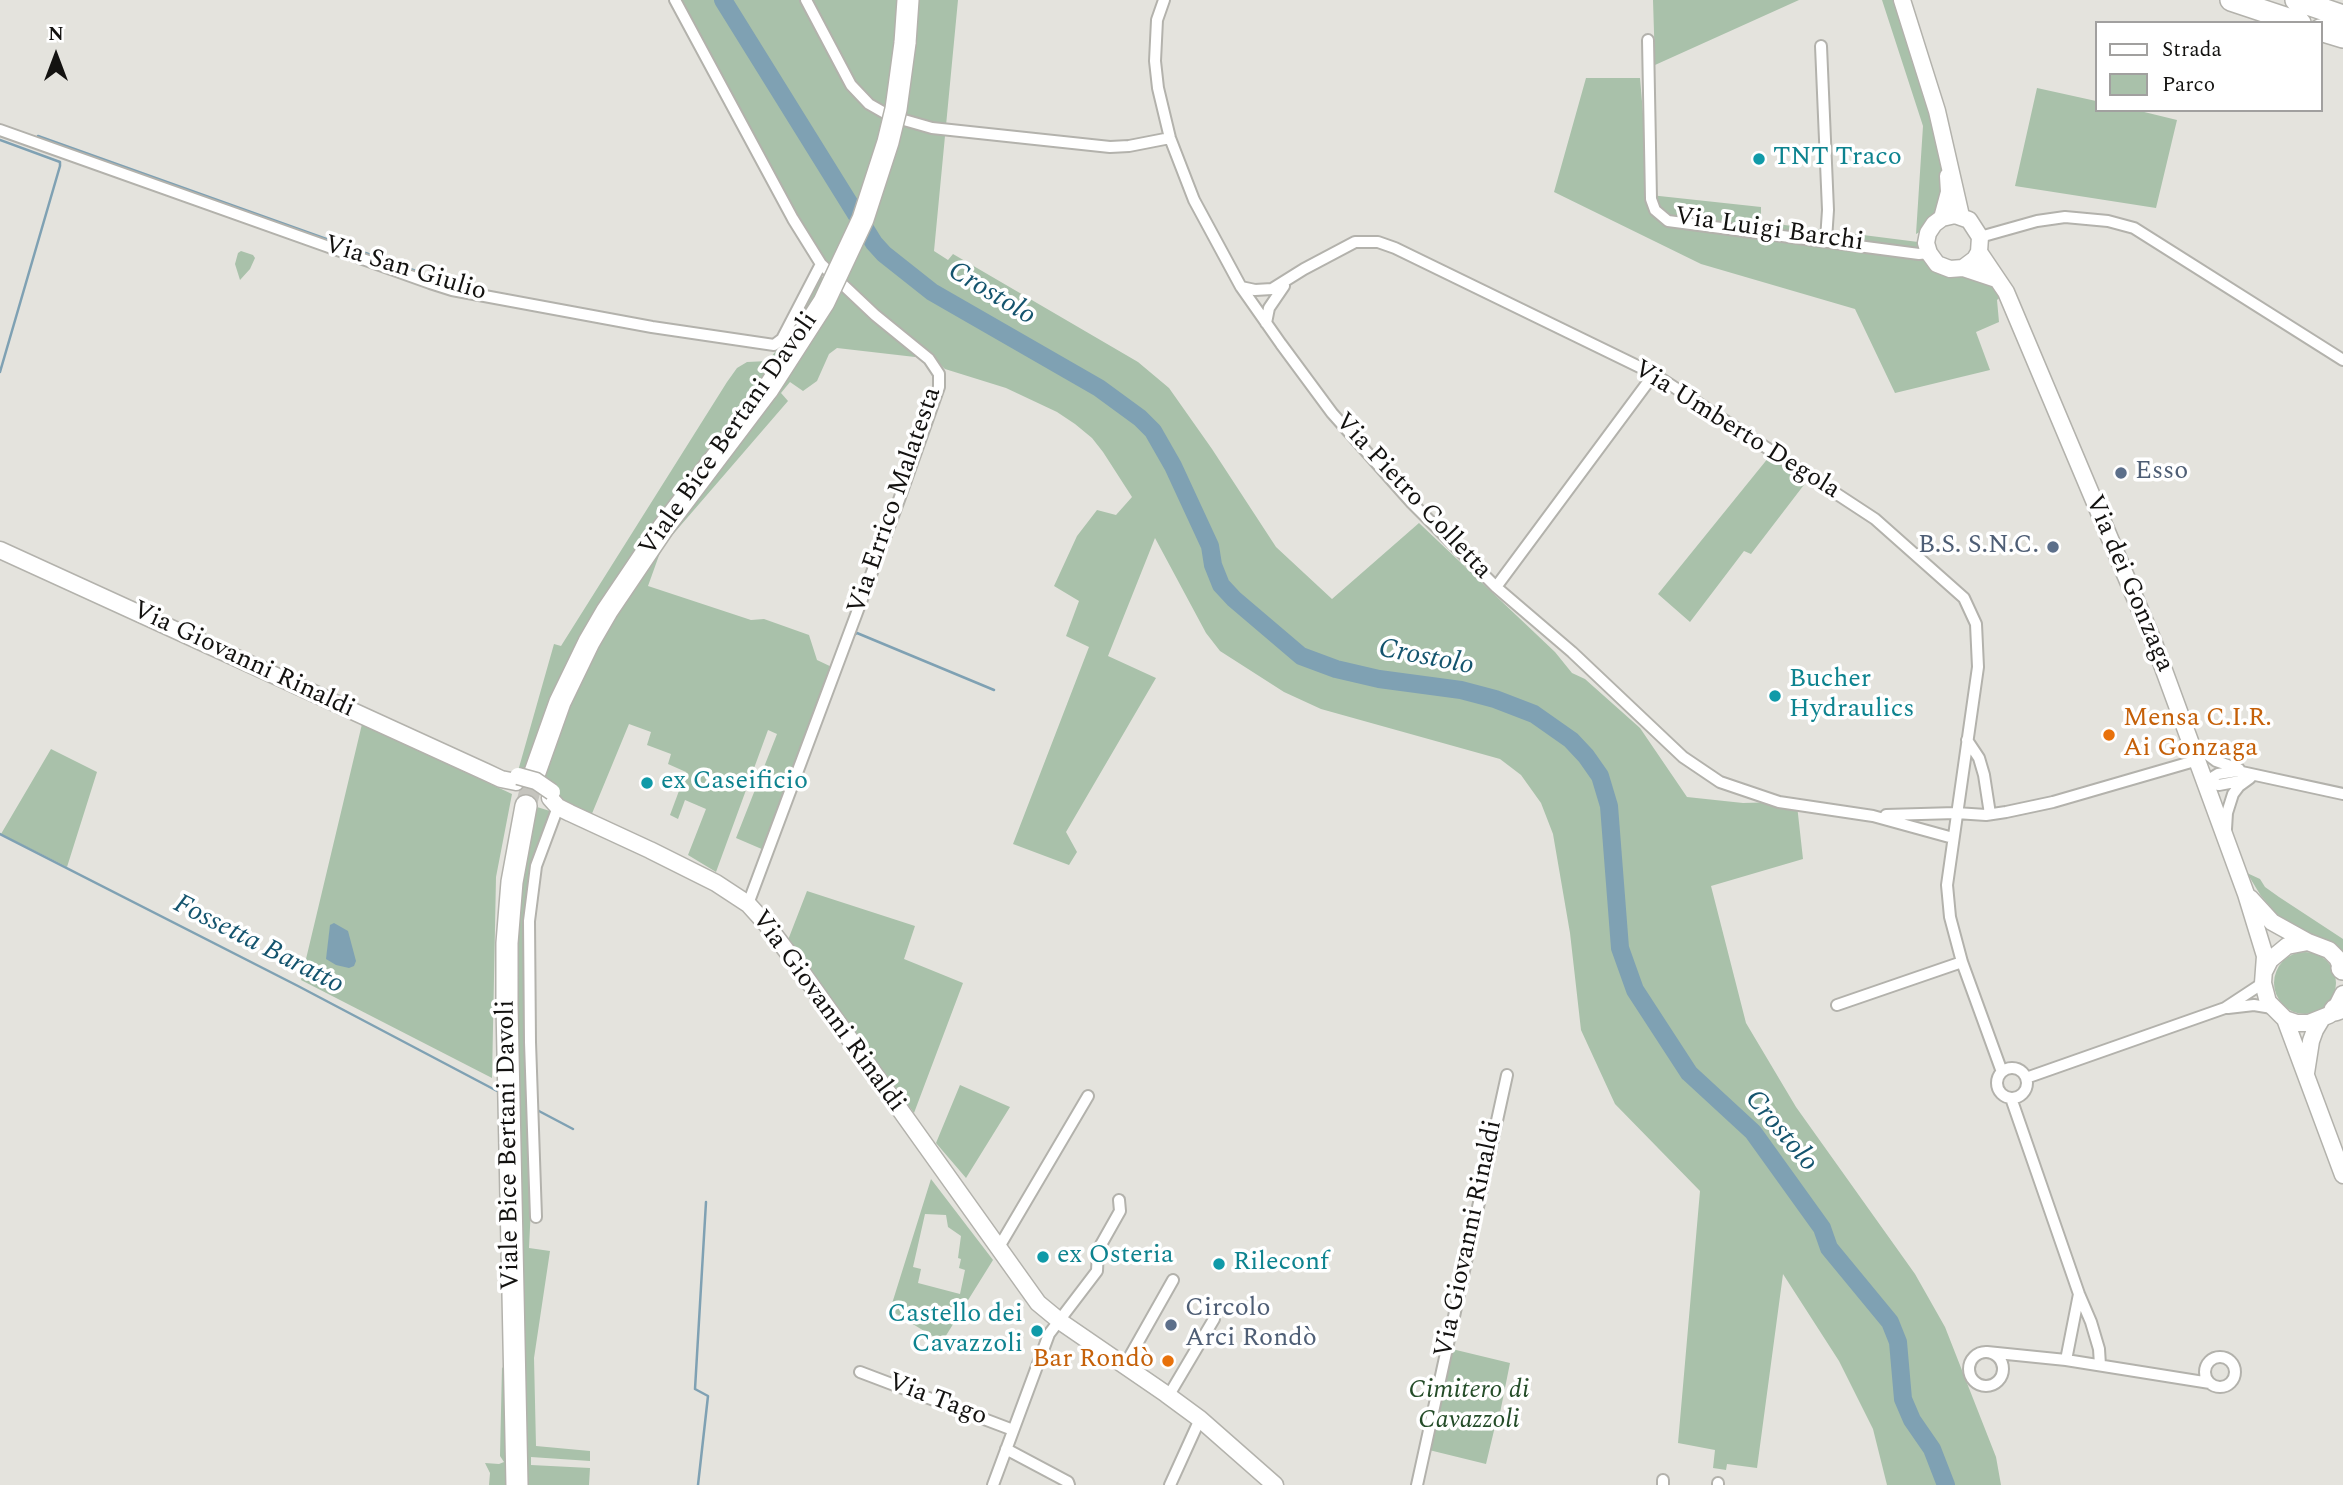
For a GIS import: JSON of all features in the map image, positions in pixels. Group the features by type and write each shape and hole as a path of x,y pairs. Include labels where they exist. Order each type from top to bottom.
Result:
{"highway":[{"name":"Viale Bice Bertani Davoli","path":"522,777 607,611 663,528 768,389 824,302 863,219 888,142 896,109 908,0"},
{"path":"2231,0 2294,21"},
{"path":"2296,0 2343,16"},
{"path":"2322,31 2343,37"},
{"name":"Viale Bice Bertani Davoli","path":"517,1469 507,1006 509,916 526,806"}],"main road":[{"path":"1902,0 1937,111 1958,193 1961,216 1942,218 1934,224 1928,233 1928,253 1937,264 1950,269 1963,268 1996,279"},
{"path":"1942,218 1949,191 1946,153"},
{"name":"Via dei Gonzaga","path":"1961,216 1969,220 1996,279 2006,292 2144,619 2246,894 2265,956 2266,996 2278,1013 2306,1073 2343,1175"},
{"path":"1963,268 1975,259 1980,245"},
{"name":"Via Giovanni Rinaldi","path":"0,550 501,779 522,777 558,803 716,883 748,904 785,949 1038,1303 1060,1322 1169,1395 1275,1485"},
{"name":"Via dei Gonzaga","path":"2246,894 2272,922 2329,950 2343,969"},
{"path":"2264,976 2270,960 2287,946 2308,942"},
{"name":"Via dei Gonzaga","path":"2278,1013 2297,1023 2309,1023 2336,1008"},
{"name":"Via dei Gonzaga","path":"2306,1073 2315,1030 2336,1008"}],"street":[{"name":"Via Errico Malatesta","path":"675,0 793,219 821,264 929,359 939,374 939,387 748,904"},
{"path":"806,0 851,85 869,104 890,116 932,128 1110,147 1170,138"},
{"path":"1157,0 1157,20"},
{"name":"Via Pietro Colletta","path":"1164,0 1157,20 1155,61 1158,88 1170,138 1194,200 1241,287 1266,323 1341,423 1412,503 1496,587 1573,652 1683,757 1720,782 1785,803 1873,816 1953,838"},
{"name":"Via Luigi Barchi","path":"1648,40 1651,198 1655,210 1668,221 1928,253"},
{"path":"1821,46 1828,210 1826,240"},
{"name":"Via San Giulio","path":"0,130 430,283 477,295 652,327 774,345 782,339 821,264"},
{"path":"1980,245 2037,221 2065,217 2108,221 2134,228 2343,360"},
{"name":"Via Umberto Degola","path":"1241,287 1272,289 1350,244 1367,241 1384,244 1654,374 1875,519 1964,598 1976,624 1978,667 1947,885 1950,917 1962,962 2002,1072"},
{"name":"Via Umberto Degola","path":"1266,323 1269,308 1291,279"},
{"path":"1496,587 1654,374"},
{"path":"1967,740 1979,758 1990,814"},
{"path":"2192,743 2216,761 2256,777"},
{"name":"Via Pietro Colletta","path":"1873,816 1990,814 2053,802 2198,760"},
{"path":"2206,782 2218,774 2230,772 2343,794"},
{"path":"2228,849 2226,819 2230,801 2239,786 2256,777"},
{"path":"536,1217 529,921 536,866 558,803"},
{"path":"1837,1006 1962,962"},
{"path":"2225,1008 2264,976"},
{"path":"2026,1078 2225,1008 2254,1005 2278,1013"},
{"path":"2016,1069 2026,1078 2024,1093 2016,1098 2002,1094 1997,1086 2002,1072 2016,1069"},
{"name":"Via Giovanni Rinaldi","path":"1416,1485 1507,1075"},
{"path":"999,1247 1088,1096"},
{"path":"2011,1098 2098,1343 2100,1365"},
{"path":"993,1485 1049,1334 1097,1271 1098,1250 1120,1212 1119,1200"},
{"path":"1125,1365 1173,1280"},
{"path":"2066,1360 2079,1294"},
{"path":"1169,1395 1214,1319"},
{"path":"2017,1354 2008,1360 1999,1379 1990,1385 1984,1386 1974,1381 1970,1371 1972,1360 1987,1352 2017,1354 2066,1360 2190,1379 2207,1378"},
{"path":"1987,1352 1996,1356 2003,1369"},
{"name":"Via Tago","path":"860,1372 1013,1430"},
{"path":"1170,1485 1200,1419"},
{"path":"1006,1448 1069,1485"}],"green space":[{"path":"677,0 958,0 934,251 948,260 953,254 1138,362 1169,388 1276,547 1332,599 1419,523 1555,652 1572,673 1585,679 1640,728 1687,797 1797,805 1803,859 1711,886 1746,1023 1796,1107 1915,1274 1945,1327 1996,1457 2001,1485 1887,1485 1873,1429 1839,1361 1783,1274 1757,1468 1727,1464 1726,1470 1713,1468 1715,1450 1678,1443 1700,1191 1615,1104 1581,1030 1570,933 1553,834 1541,803 1521,775 1500,759 1321,709 1284,692 1220,651 1206,633 1155,538 1108,656 1156,678 1066,832 1077,852 1069,865 1013,844 1089,647 1066,636 1079,601 1054,586 1077,536 1097,510 1116,515 1132,497 1103,452 1092,438 1075,424 1057,412 1006,388 945,369 825,266"},
{"path":"1653,0 1799,0 1655,65"},
{"path":"1882,0 1902,0 1949,192 1934,224 1916,234 1923,126"},
{"path":"1586,78 1640,78 1650,195 1761,207 1761,222 1926,243 1929,253 2006,292 1997,300 1999,322 1976,332 1990,370 1895,393 1855,309 1701,264 1554,192"},
{"path":"2037,88 2094,101 2094,112 2144,112 2177,120 2156,208 2015,186"},
{"path":"241,251 255,258 240,280 235,264"},
{"path":"821,276 824,278 811,304 761,384 623,568 593,615 539,729 525,772 518,771 554,644 561,646 737,368 747,362 768,361 782,343"},
{"path":"843,290 915,350 915,357 837,348 829,354 817,381 803,391 790,382 781,393 788,401 662,547 648,586 751,620 764,619 809,635 817,660 836,669 764,850 736,838 777,734 768,730 716,872 688,855 706,809 685,800 678,819 670,815 686,772 668,764 671,754 647,745 651,732 629,724 591,816 567,805 544,778 563,722 604,634 650,559 773,398 806,351"},
{"path":"1773,452 1810,477 1751,554 1744,551 1690,622 1658,594"},
{"path":"362,724 512,794 496,877 492,1078 301,980"},
{"path":"51,749 97,772 67,867 1,834"},
{"path":"537,807 550,811 534,862 529,1248 550,1251 534,1358 536,1446 590,1451 590,1461 531,1457 531,1465 590,1468 589,1485 527,1485 517,958 522,882"},
{"path":"2247,873 2260,879 2265,887 2343,939 2343,951 2325,939 2312,936 2281,919 2261,896"},
{"path":"807,891 915,926 904,959 963,983 914,1113 788,940"},
{"path":"2305,952 2317,954 2327,961 2334,971 2334,995 2327,1005 2317,1012 2305,1014 2293,1012 2283,1005 2276,995 2274,983 2276,971 2283,961 2293,954"},
{"path":"960,1085 1010,1107 966,1178 936,1143"},
{"path":"931,1179 993,1260 942,1342 890,1310","holes":["925,1214 946,1215 948,1227 961,1236 959,1268 965,1270 960,1294 918,1283 921,1269 913,1267"]},
{"name":"Cimitero di Cavazzoli","path":"1452,1349 1510,1363 1486,1464 1429,1450"},
{"path":"502,1367 508,1375 510,1485 489,1485 490,1473 485,1463 504,1462 500,1456"}],"water":[{"path":"334,923 348,931 356,961 354,966 349,968 326,959 330,925"}],"waterway":[{"name":"Crostolo","path":"723,0 874,243 884,254 932,292 1099,388 1153,431 1173,466 1210,546 1213,565 1221,585 1234,599 1301,656 1336,669 1379,679 1461,690 1495,699 1534,714 1571,740 1586,756 1600,776 1609,806 1620,948 1635,990 1689,1073 1753,1132 1822,1228 1829,1248 1890,1322 1898,1342 1903,1399 1912,1420 1932,1449 1946,1485"},
{"path":"38,136 416,271"},
{"path":"0,140 60,162 0,372"},
{"path":"854,635 857,633 994,690"},
{"name":"Fossetta Baratto","path":"0,834 499,1092"},
{"name":"Fossetta Baratto","path":"537,1110 573,1129"},
{"path":"698,1485 708,1396 695,1389 706,1202"}],"tunnel":[{"path":"526,806 534,775"}],"place":[{"name":"TNT Traco","path":"1759,159"},
{"name":"Esso","path":"2121,473"},
{"name":"B.S. S.N.C.","path":"2053,547"},
{"name":"Bucher Hydraulics","path":"1775,696"},
{"name":"Mensa C.I.R. Ai Gonzaga","path":"2109,735"},
{"name":"ex Caseificio","path":"647,783"},
{"name":"ex Osteria","path":"1043,1257"},
{"name":"Rileconf","path":"1219,1264"},
{"name":"Circolo Arci Rondò","path":"1171,1325"},
{"name":"Castello dei Cavazzoli","path":"1037,1331"},
{"name":"Bar Rondò","path":"1168,1361"}]}
